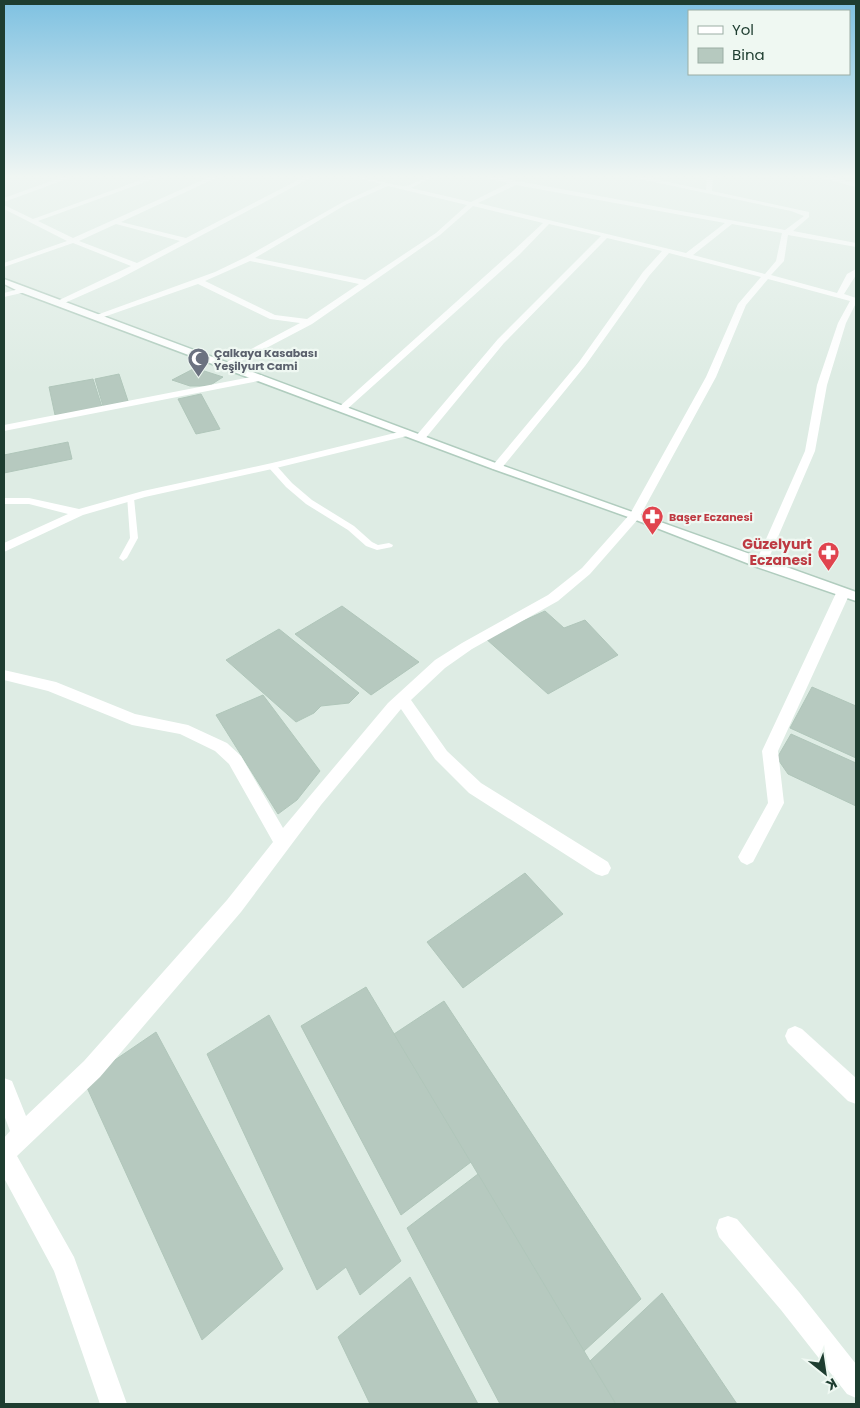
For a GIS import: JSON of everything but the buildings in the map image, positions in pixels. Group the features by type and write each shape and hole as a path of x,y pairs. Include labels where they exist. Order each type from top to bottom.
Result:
{"street":[{"path":"4,265 68,243"},
{"path":"77,243 137,266"},
{"path":"57,303 137,266 180,243"},
{"path":"95,317 199,281 249,259 277,243"},
{"path":"228,365 309,322 425,243"},
{"path":"342,409 526,243"},
{"path":"420,438 501,342 598,243"},
{"path":"635,243 688,255 855,300 842,323 822,385 810,451 761,564"},
{"path":"688,255 704,243"},
{"path":"113,1404 65,1266 4,1154 92,1070 234,906 315,800 402,699 440,664 467,646 553,598 586,571 636,516 711,377 742,304 780,261 783,243"},
{"path":"838,243 856,246"},
{"path":"497,466 582,364 646,274 667,250"},
{"path":"249,259 366,283"},
{"path":"839,296 850,276 856,271"},
{"path":"4,281 57,303 420,438 849,595 770,751 776,803 747,857"},
{"path":"199,281 272,317 309,322"},
{"path":"4,295 23,290"},
{"path":"4,428 261,378"},
{"path":"4,548 79,513 130,498 407,433"},
{"path":"4,501 28,501 79,513"},
{"path":"4,675 51,686 132,719 183,729 221,747 235,760 283,843"},
{"path":"402,699 441,755 475,788 602,868"},
{"path":"795,1036 856,1093"},
{"path":"4,1089 22,1135"},
{"path":"728,1228 790,1301 856,1386"}],"lane":[{"path":"272,466 289,485 310,502 351,528 369,544 377,548 389,544"},
{"path":"123,558 134,538 130,498"}],"place":[{"name":"Çalkaya Kasabası Yeşilyurt Cami","path":"198,378"},
{"name":"Başer Eczanesi","path":"653,536"},
{"name":"Güzelyurt Eczanesi","path":"828,571"}]}
